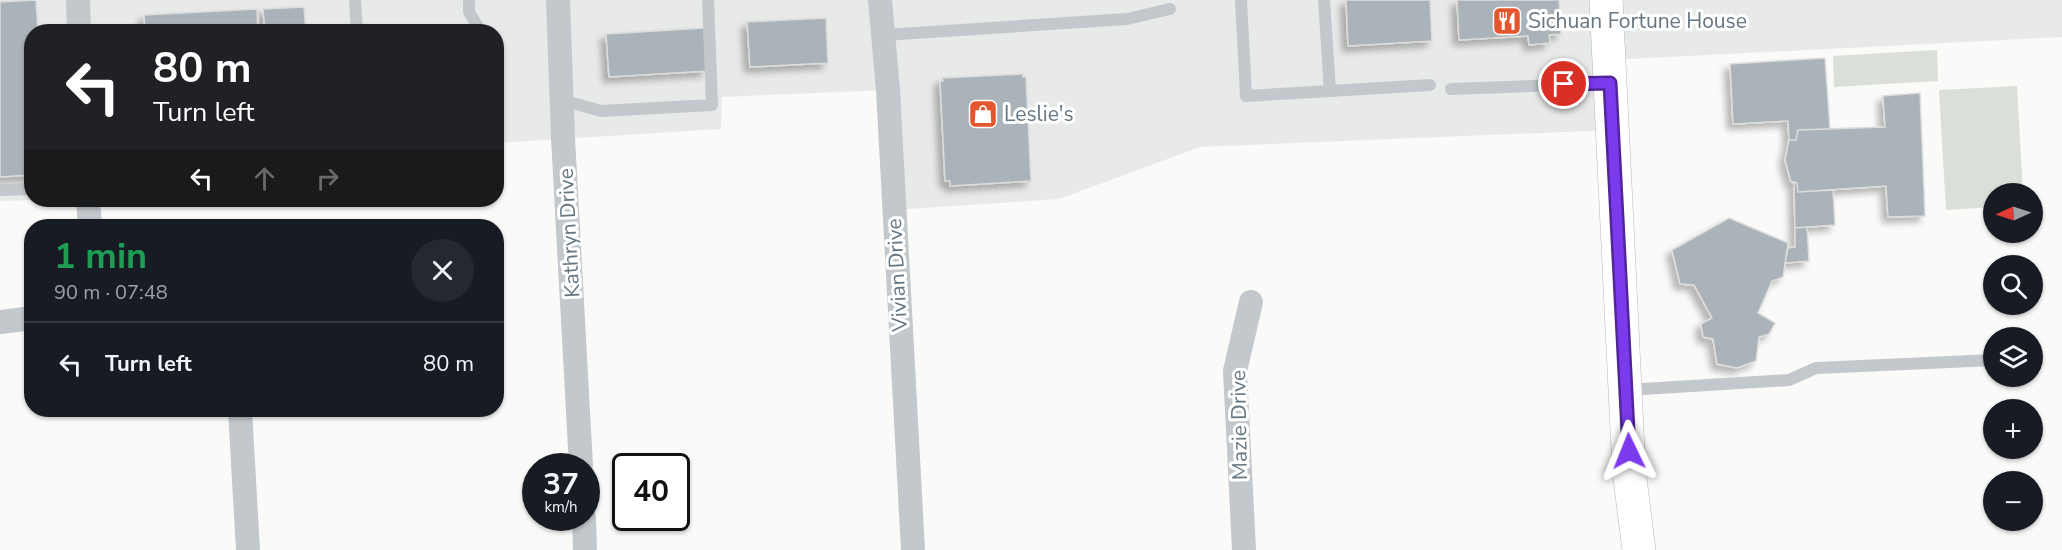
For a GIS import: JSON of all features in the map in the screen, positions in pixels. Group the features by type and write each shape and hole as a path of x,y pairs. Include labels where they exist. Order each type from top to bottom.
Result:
{"street":[{"path":"78,0 80,24"},
{"name":"Kathryn Drive","path":"558,0 580,453"},
{"name":"Vivian Drive","path":"880,0 884,35 913,550"},
{"path":"1606,0 1629,471 1639,550"},
{"name":"Mazie Drive","path":"1244,550 1235,371 1251,302"},
{"path":"0,322 24,319"},
{"path":"240,417 248,550"},
{"path":"1617,550 1629,471"},
{"path":"584,531 585,550"}],"lane":[{"path":"355,0 356,24"},
{"path":"469,0 470,12 477,24"},
{"path":"562,100 601,111 712,105 708,0"},
{"path":"1241,0 1246,96 1430,85"},
{"path":"1324,0 1330,91"},
{"path":"884,35 1127,19 1170,9"},
{"path":"1451,88 1610,83"},
{"path":"0,190 24,189"},
{"path":"1626,390 1789,380 1816,368 1983,360"}],"shaded area":[{"path":"0,0 2062,0 2062,37 1609,60 1612,130 1200,147 1059,199 893,210 887,90 722,97 721,129 504,143 504,24 24,24 24,200 0,201"},
{"path":"1937,50 1938,81 1834,87 1833,56"},
{"path":"2017,86 2022,183 1983,183 1983,208 1946,210 1939,90"}],"building":[{"path":"36,0 38,24 24,24 24,176 0,177 0,2"},
{"path":"1346,0 1430,0 1432,41 1348,46"},
{"path":"1457,0 1559,0 1561,34 1549,35 1550,43 1529,45 1528,36 1459,40"},
{"path":"304,7 305,24 264,24 263,9"},
{"path":"257,9 258,24 145,24 144,15"},
{"path":"826,18 828,63 750,67 747,22"},
{"path":"704,28 707,71 609,77 606,34"},
{"path":"1825,58 1830,129 1798,130 1796,140 1789,140 1788,121 1733,124 1730,64"},
{"path":"1023,74 1023,77 1026,77 1031,181 950,186 950,181 945,181 940,81 943,81 942,78"},
{"path":"1920,93 1925,216 1888,217 1886,186 1798,192 1797,183 1791,182 1785,160 1789,140 1796,140 1798,130 1885,127 1883,96"},
{"path":"1794,182 1797,183 1798,192 1833,190 1835,225 1795,228"},
{"path":"1729,218 1788,243 1783,277 1772,281 1758,313 1775,323 1769,334 1759,337 1756,361 1737,368 1717,364 1713,339 1703,337 1701,324 1712,318 1694,285 1680,284 1672,250"},
{"path":"1807,227 1809,261 1785,263 1788,248 1795,247 1795,228"}],"place":[{"name":"Sichuan Fortune House","path":"1507,21"},
{"name":"Leslie's","path":"983,114"}],"route":[{"path":"1564,84 1610,83 1629,451"}]}
